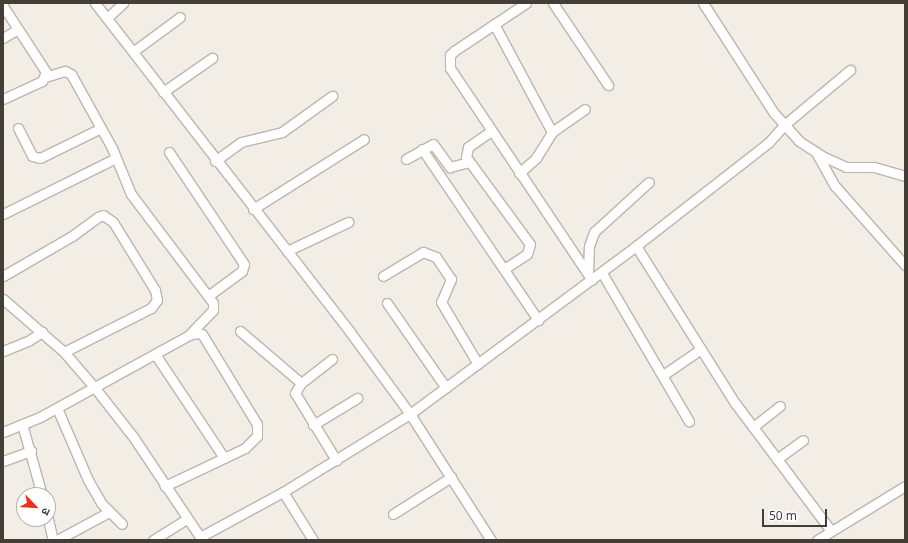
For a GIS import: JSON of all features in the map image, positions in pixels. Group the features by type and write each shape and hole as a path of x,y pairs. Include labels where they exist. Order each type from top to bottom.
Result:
{"street":[{"path":"95,3 134,51 215,161 287,251 410,414 491,540"},
{"path":"107,18 123,3"},
{"path":"526,3 454,51 449,61 450,68 519,173 590,276"},
{"path":"552,3 608,85"},
{"path":"715,3 705,6 784,125 799,141 846,167 874,167 903,178"},
{"path":"3,6 44,68 45,77"},
{"path":"134,51 180,17"},
{"path":"494,24 552,132"},
{"path":"3,38 18,29"},
{"path":"163,92 212,58"},
{"path":"3,299 64,352 95,388 134,438 201,538 283,492 410,414 538,320 590,276 602,273 768,143 784,125 850,70"},
{"path":"3,99 45,77 64,71 71,74 101,128 116,158 131,194 208,296 214,307 213,310 189,335"},
{"path":"215,161 241,142 282,132 332,96"},
{"path":"519,173 536,158 552,132 585,109"},
{"path":"18,128 32,156 40,158 101,128"},
{"path":"491,131 468,147 466,152 469,162 530,244 527,254 504,269"},
{"path":"253,210 364,139"},
{"path":"406,159 433,144 450,167 469,162"},
{"path":"422,149 538,320"},
{"path":"169,152 244,264 242,271 208,296"},
{"path":"817,152 835,186 905,265"},
{"path":"3,214 116,158"},
{"path":"590,276 589,246 594,232 649,182"},
{"path":"3,276 72,236 98,217 103,215 113,222 155,290 157,300 151,308 64,352"},
{"path":"287,251 348,222"},
{"path":"636,246 701,349 753,427 831,531"},
{"path":"383,276 423,252 436,257 451,279 441,302 478,364"},
{"path":"602,273 689,421"},
{"path":"387,303 446,388"},
{"path":"240,331 301,383"},
{"path":"3,351 28,342 42,332"},
{"path":"3,432 57,408 189,335 197,333 207,340 257,424 257,436 253,442 224,458 165,486"},
{"path":"662,375 701,349"},
{"path":"155,354 224,458"},
{"path":"332,359 301,383 295,393 296,398 336,460"},
{"path":"314,425 357,398"},
{"path":"753,427 780,406"},
{"path":"57,408 88,480 109,512 122,524"},
{"path":"22,424 31,451 40,487"},
{"path":"777,459 803,440"},
{"path":"3,461 31,451"},
{"path":"393,514 451,477"},
{"path":"817,540 905,486"},
{"path":"283,492 313,540"},
{"path":"57,540 109,512"},
{"path":"153,540 187,519"},
{"path":"50,527 53,540"}]}
